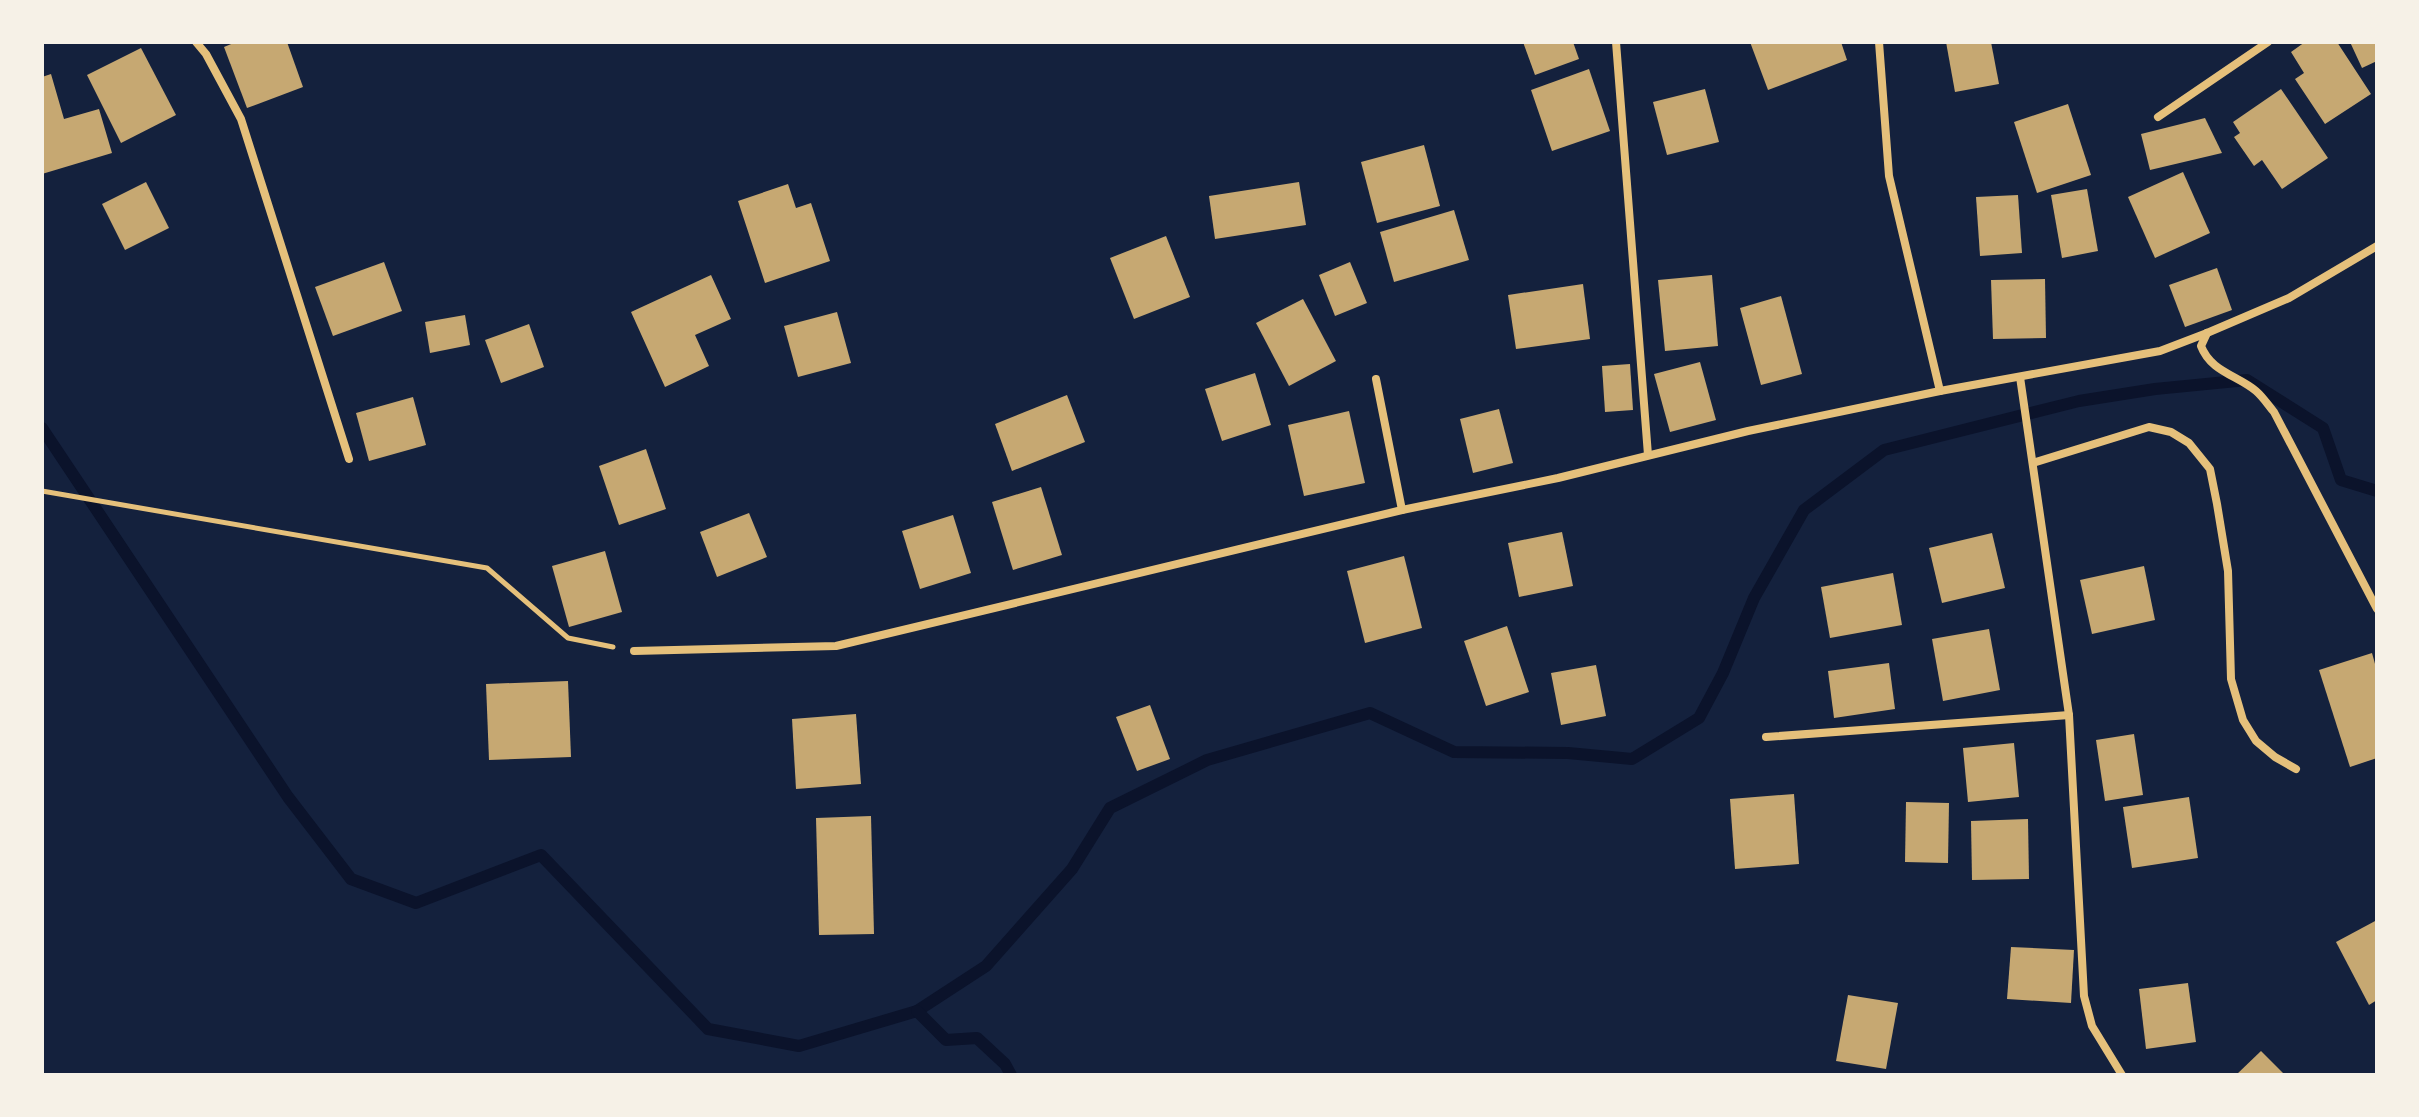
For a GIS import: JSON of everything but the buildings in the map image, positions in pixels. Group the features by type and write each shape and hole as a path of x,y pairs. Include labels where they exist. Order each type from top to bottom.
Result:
{"street":[{"path":"196,42 206,54 241,119 349,459"},
{"path":"1616,42 1648,455"},
{"path":"1879,42 1889,176 1940,391"},
{"path":"2158,117 2268,42"},
{"path":"634,651 836,646 1402,510 1558,478 1748,431 1940,391 2160,351 2289,298 2377,246"},
{"path":"2207,333 2201,346 2206,358 2256,391 2274,412 2377,609"},
{"path":"2020,377 2069,715 2084,996 2092,1026 2122,1075"},
{"path":"1376,379 1402,510"},
{"path":"2033,463 2149,427 2171,432 2189,443 2210,469 2217,504 2228,571 2231,679 2243,720 2256,741 2296,769"},
{"path":"1766,737 2069,715"}],"path":[{"path":"42,491 487,568 568,638 634,651"}],"waterway":[{"path":"42,428 288,797 351,879 416,903 541,855 708,1029 799,1046 917,1011 986,966 1072,869 1110,808 1207,760 1370,713 1454,752 1568,753 1632,759 1699,718 1723,673 1754,598 1804,510 1884,450 2079,401 2155,389 2247,380 2323,428 2341,480 2377,491"},
{"path":"917,1011 946,1040 977,1038 1005,1064 1011,1075"}]}
